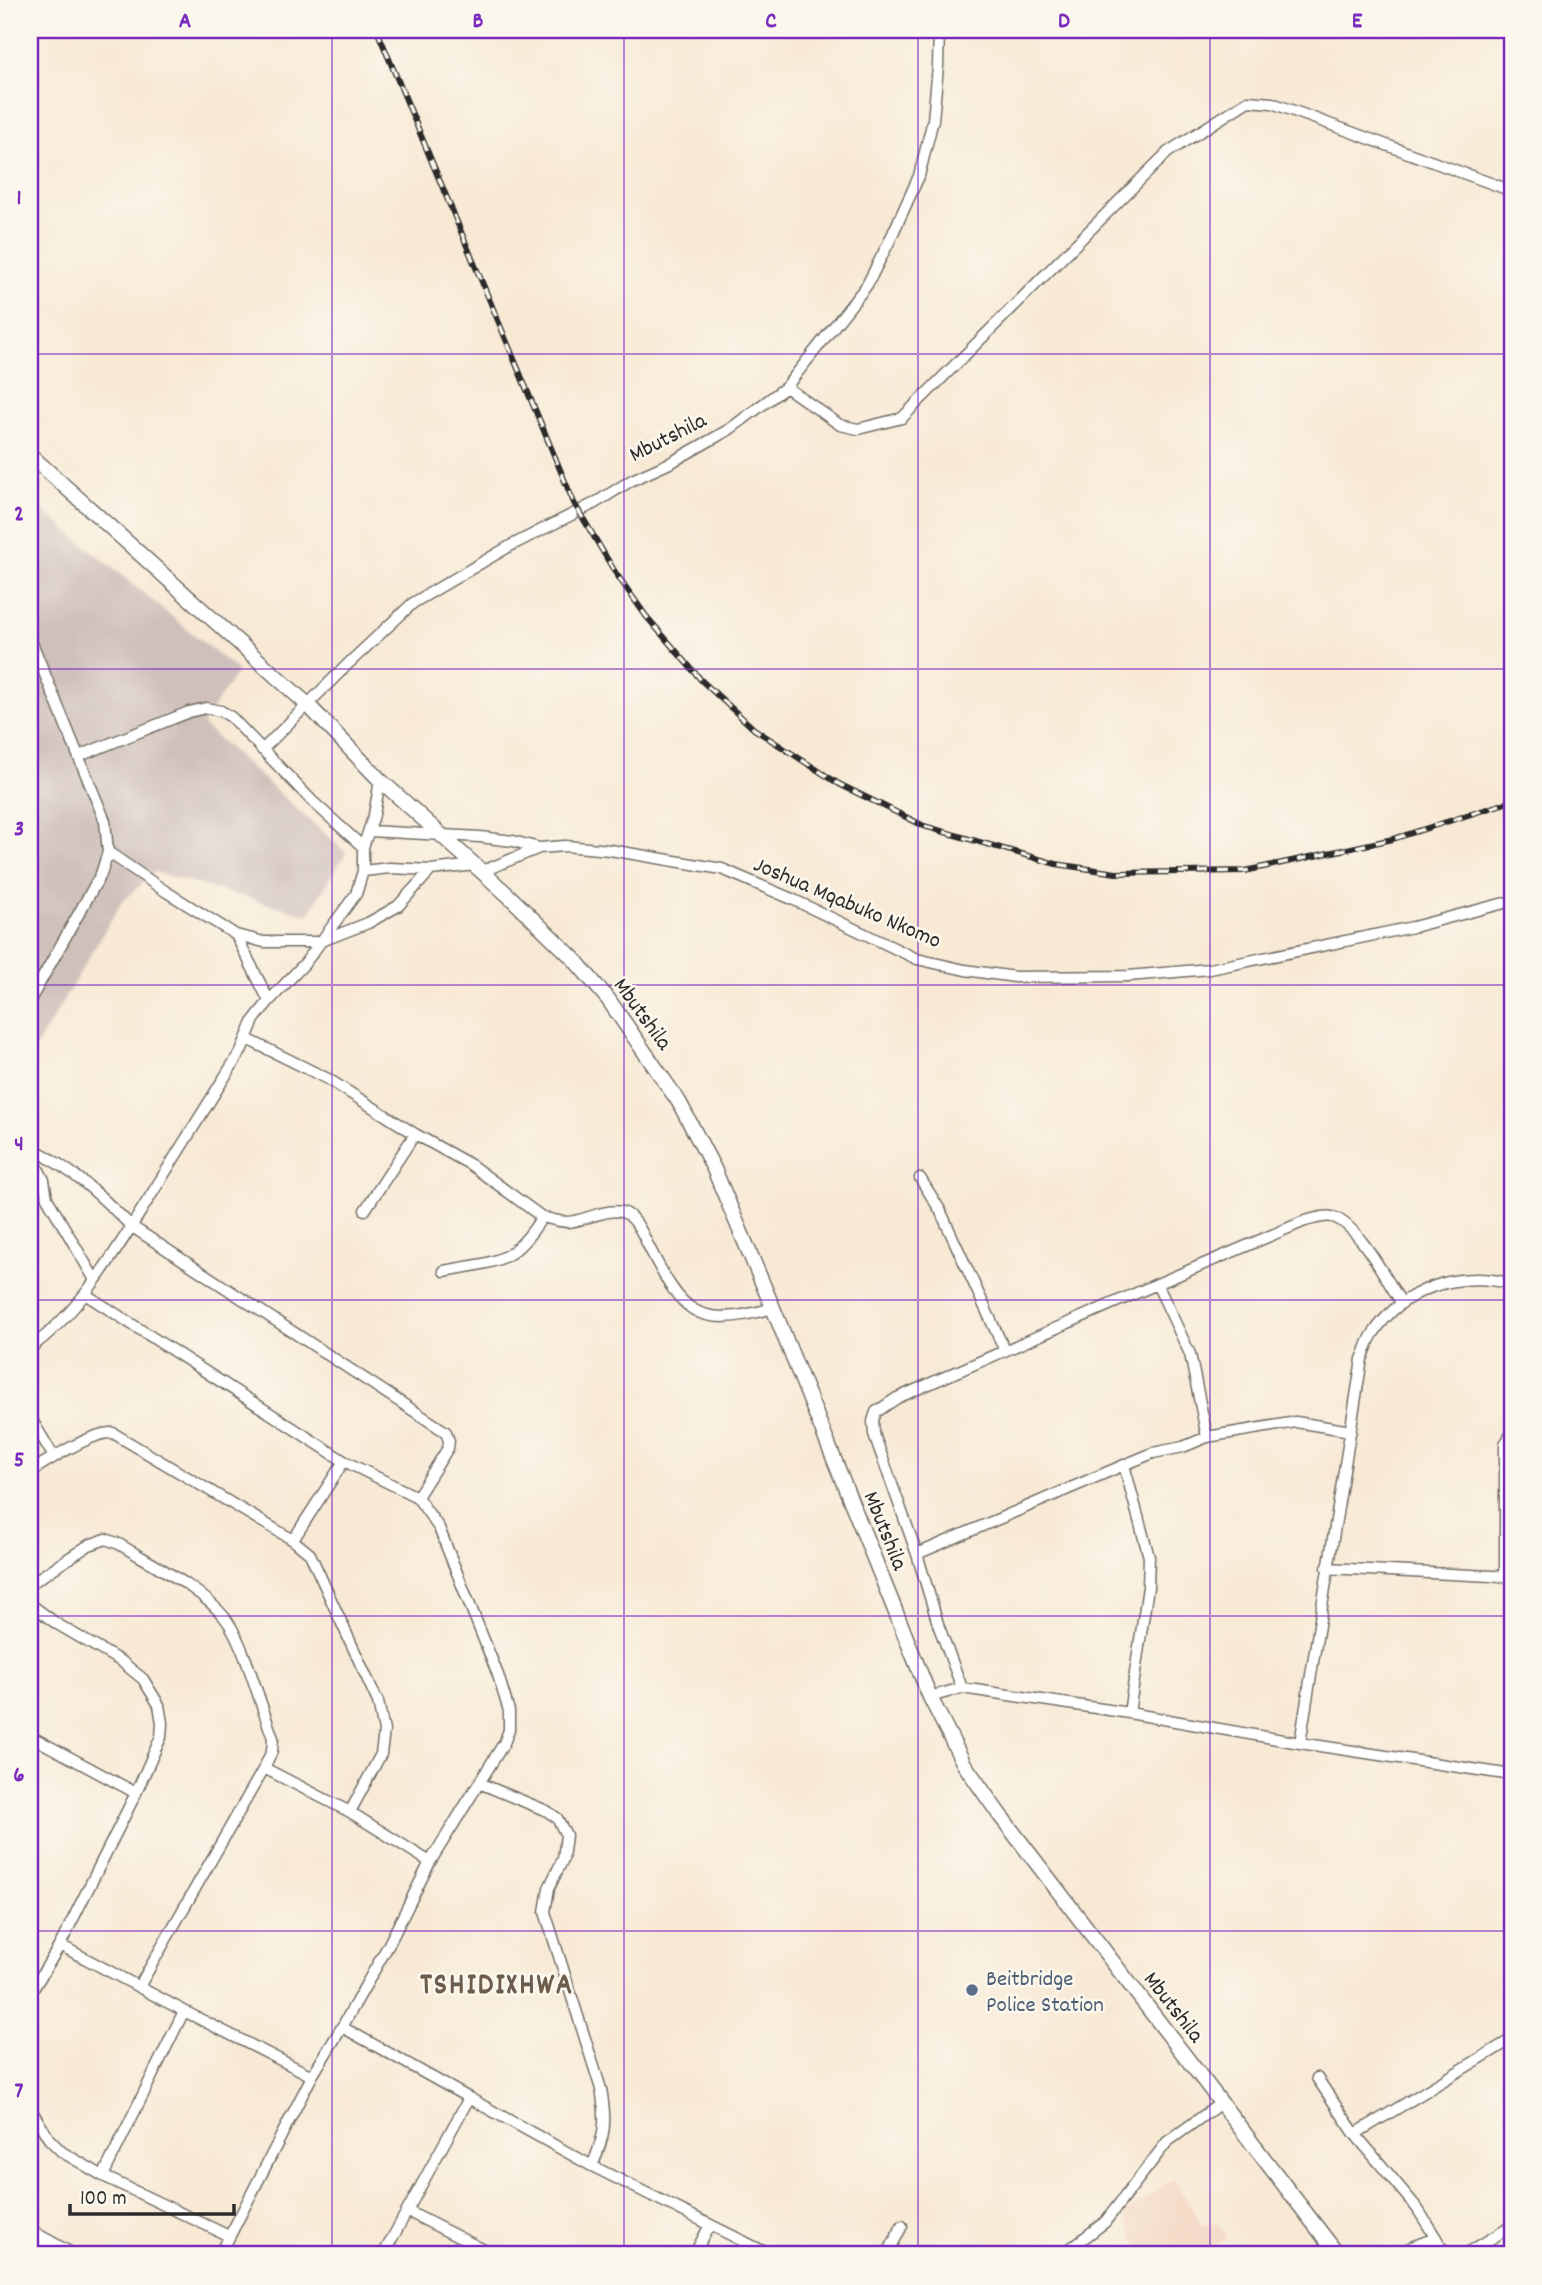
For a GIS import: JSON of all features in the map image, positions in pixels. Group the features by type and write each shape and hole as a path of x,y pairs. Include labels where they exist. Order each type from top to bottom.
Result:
{"highway":[{"path":"30,2235 66,2255"}],"street":[{"name":"Mbutshila","path":"939,30 939,66 933,120 919,176 866,285 786,387 730,429 672,463 632,480 595,503 510,546 413,603 308,705 380,780 479,868 573,958 599,988 679,1102 714,1169 930,1697 964,1764 999,1814 1337,2253"},
{"path":"786,387 840,425 858,429 902,418 1168,152 1248,101 1272,103 1512,191"},
{"path":"30,456 308,705 262,750"},
{"path":"30,638 105,821 108,852 101,874 30,1000"},
{"path":"79,756 188,712 206,708 221,711 231,717 312,801 363,847"},
{"path":"30,1348 50,1334 85,1294 131,1226 247,1039 254,1020 305,962 356,894 363,871 363,847 374,815 380,780"},
{"path":"369,831 513,841 539,848"},
{"name":"Joshua Mqabuko Nkomo","path":"539,848 565,846 610,850 722,869 917,959 965,970 1015,977 1128,976 1210,969 1413,927 1512,901"},
{"path":"363,871 390,868 479,868 539,848"},
{"path":"108,852 236,935 264,942 319,942 368,923 398,906 431,870"},
{"path":"236,935 268,1001"},
{"path":"247,1039 328,1079 471,1166 542,1217 569,1222 612,1212 624,1212 635,1222 662,1273 688,1308 704,1316 735,1317 773,1308"},
{"path":"365,1210 415,1134"},
{"path":"30,1147 64,1166 94,1188 131,1226 446,1432 449,1448 417,1497"},
{"path":"30,1153 44,1180 47,1198 94,1280"},
{"path":"920,1178 940,1210 1005,1351"},
{"path":"962,1688 874,1434 873,1421 876,1412 897,1398 1305,1221 1330,1216 1350,1226 1401,1302"},
{"path":"444,1271 506,1257 527,1240 542,1217"},
{"path":"1300,1743 1362,1359 1373,1334 1401,1302 1434,1285 1462,1278 1512,1284"},
{"path":"1157,1283 1190,1354 1207,1437"},
{"path":"85,1294 344,1461 417,1497 439,1528 494,1663 509,1711 509,1730 504,1743 430,1862 388,1945 312,2076 220,2255"},
{"path":"30,1417 54,1457"},
{"path":"917,1554 1153,1453 1183,1447 1207,1437 1296,1422 1352,1431"},
{"path":"30,1472 106,1432 118,1434 293,1540 310,1554 378,1702 384,1731 381,1754 349,1812"},
{"path":"1327,1568 1508,1577 1506,1444 1512,1433"},
{"path":"293,1540 344,1461"},
{"path":"1124,1465 1149,1557 1148,1587 1129,1713"},
{"path":"30,1584 89,1545 106,1539 119,1544 200,1595 225,1618 236,1637 273,1738 272,1751 264,1768 139,1985"},
{"path":"30,1604 57,1624 122,1662 143,1679 153,1691 162,1723 161,1737 136,1793 60,1944 30,1994"},
{"path":"930,1697 962,1688 1512,1775"},
{"path":"30,1735 136,1793"},
{"path":"264,1768 349,1812 430,1862"},
{"path":"479,1783 547,1811 557,1818 566,1835 562,1859 549,1888 545,1912 601,2089 604,2138 592,2166"},
{"path":"60,1944 312,2076"},
{"path":"103,2176 184,2011"},
{"path":"342,2027 592,2166 771,2255"},
{"path":"1355,2134 1512,2039"},
{"path":"1317,2078 1355,2134 1417,2208 1446,2255"},
{"path":"383,2255 469,2098"},
{"path":"1062,2255 1105,2222 1167,2142 1221,2103"},
{"path":"30,2108 49,2139 62,2152 103,2176 229,2236"},
{"path":"407,2211 494,2255"},
{"path":"694,2255 710,2225"},
{"path":"887,2255 902,2226"},
{"path":"1464,2255 1512,2226"},
{"path":"1391,2255 1436,2238"},
{"path":"1337,2253 1353,2255"}],"shaded area":[{"path":"30,500 238,671 202,724 346,853 308,915 154,872 121,903 30,1057"},
{"path":"1174,2179 1203,2226 1216,2222 1227,2235 1208,2255 1142,2255 1123,2214"}],"railway":[{"path":"377,30 574,503 615,572 646,616 702,681 754,729 839,784 924,826 1056,864 1116,873 1245,871 1393,839 1512,801"}],"place":[{"name":"Beitbridge Police Station","path":"972,1990"}],"district":[{"name":"TSHIDIXHWA","path":"497,1983"}]}
